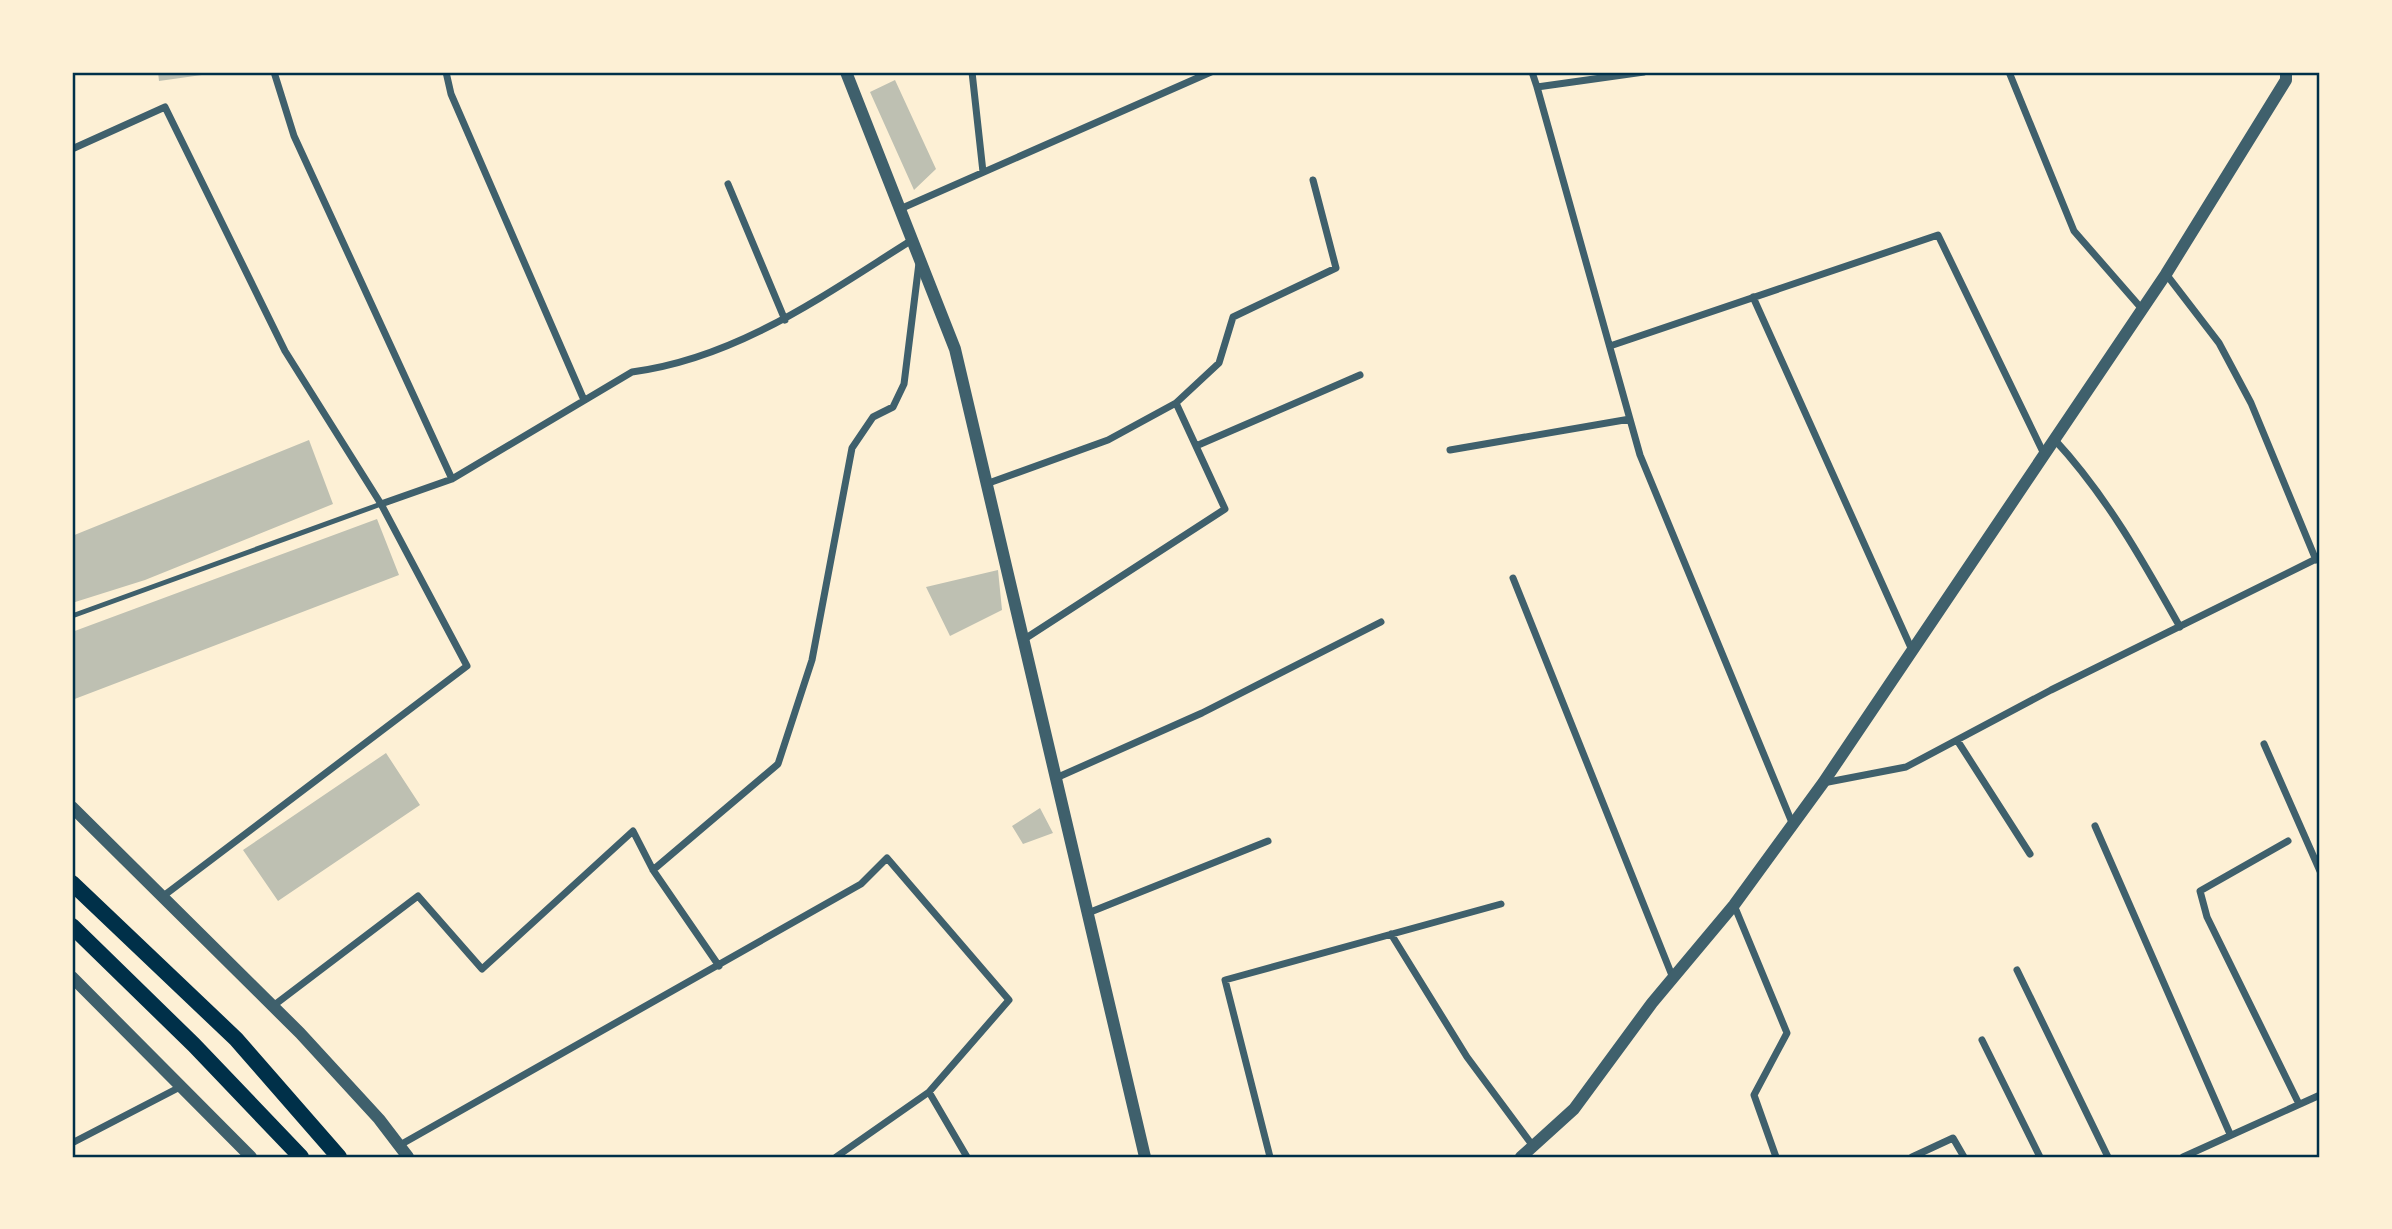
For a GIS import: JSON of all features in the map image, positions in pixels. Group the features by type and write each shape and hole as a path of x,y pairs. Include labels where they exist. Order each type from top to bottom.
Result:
{"highway":[{"path":"72,883 236,1039 339,1157"},
{"path":"72,926 194,1045 301,1157"}],"street":[{"path":"274,72 294,136 452,479"},
{"path":"446,72 451,94 584,400"},
{"path":"846,72 955,349 1145,1157"},
{"path":"972,72 983,172"},
{"path":"900,209 1211,72"},
{"path":"1532,72 1640,454 1793,825"},
{"path":"1537,87 1644,72"},
{"path":"2008,72 2074,231 2142,309"},
{"path":"1521,1157 1574,1109 1673,978 1734,905 1823,783 2166,274 2286,80 2286,72"},
{"path":"72,149 165,107 285,351 381,504 467,666 162,897"},
{"path":"986,484 1108,440 1176,403 1219,363 1233,317 1336,268 1313,180"},
{"path":"727,184 785,320"},
{"path":"1610,346 1938,236 2044,454"},
{"path":"381,504 452,479 632,372 662,368 722,349 785,320 912,240"},
{"path":"653,870 778,764 812,660 852,448 873,418 892,407 904,384 919,259"},
{"path":"1823,783 1906,767 2318,559 2251,403 2219,343 2166,274"},
{"path":"1753,298 1912,650"},
{"path":"1196,446 1360,375"},
{"path":"1023,640 1225,509 1176,403"},
{"path":"1450,450 1630,419"},
{"path":"2054,439 2076,462 2125,531 2180,627"},
{"path":"1513,578 1673,978"},
{"path":"1056,778 1202,713 1381,622"},
{"path":"1957,740 2030,854"},
{"path":"2264,744 2320,871"},
{"path":"72,807 273,1006 408,1157"},
{"path":"2095,826 2230,1134"},
{"path":"273,1006 418,896 482,968 633,831 653,870 719,966"},
{"path":"1088,913 1268,841"},
{"path":"2288,841 2200,891 2207,917 2299,1104"},
{"path":"400,1145 861,884 887,858 1009,1000 929,1092 836,1157"},
{"path":"1270,1157 1225,980 1502,904"},
{"path":"1734,905 1787,1033 1754,1095 1776,1157"},
{"path":"1391,934 1466,1057 1533,1146"},
{"path":"2017,970 2108,1157"},
{"path":"72,976 251,1157"},
{"path":"1982,1040 2040,1157"},
{"path":"72,1143 182,1085"},
{"path":"929,1092 967,1157"},
{"path":"2186,1156 2320,1095"},
{"path":"1912,1157 1953,1138 1964,1157"}],"lane":[{"path":"72,616 381,504"}],"building":[{"path":"158,72 216,72 216,73 159,81"},
{"path":"895,80 936,169 914,190 870,92"},
{"path":"309,440 333,504 145,580 72,603 72,536"},
{"path":"377,519 399,575 72,700 72,632"},
{"path":"998,570 1002,610 950,636 926,587"},
{"path":"386,753 420,805 278,901 243,850"},
{"path":"1040,808 1053,833 1023,844 1012,826"}]}
